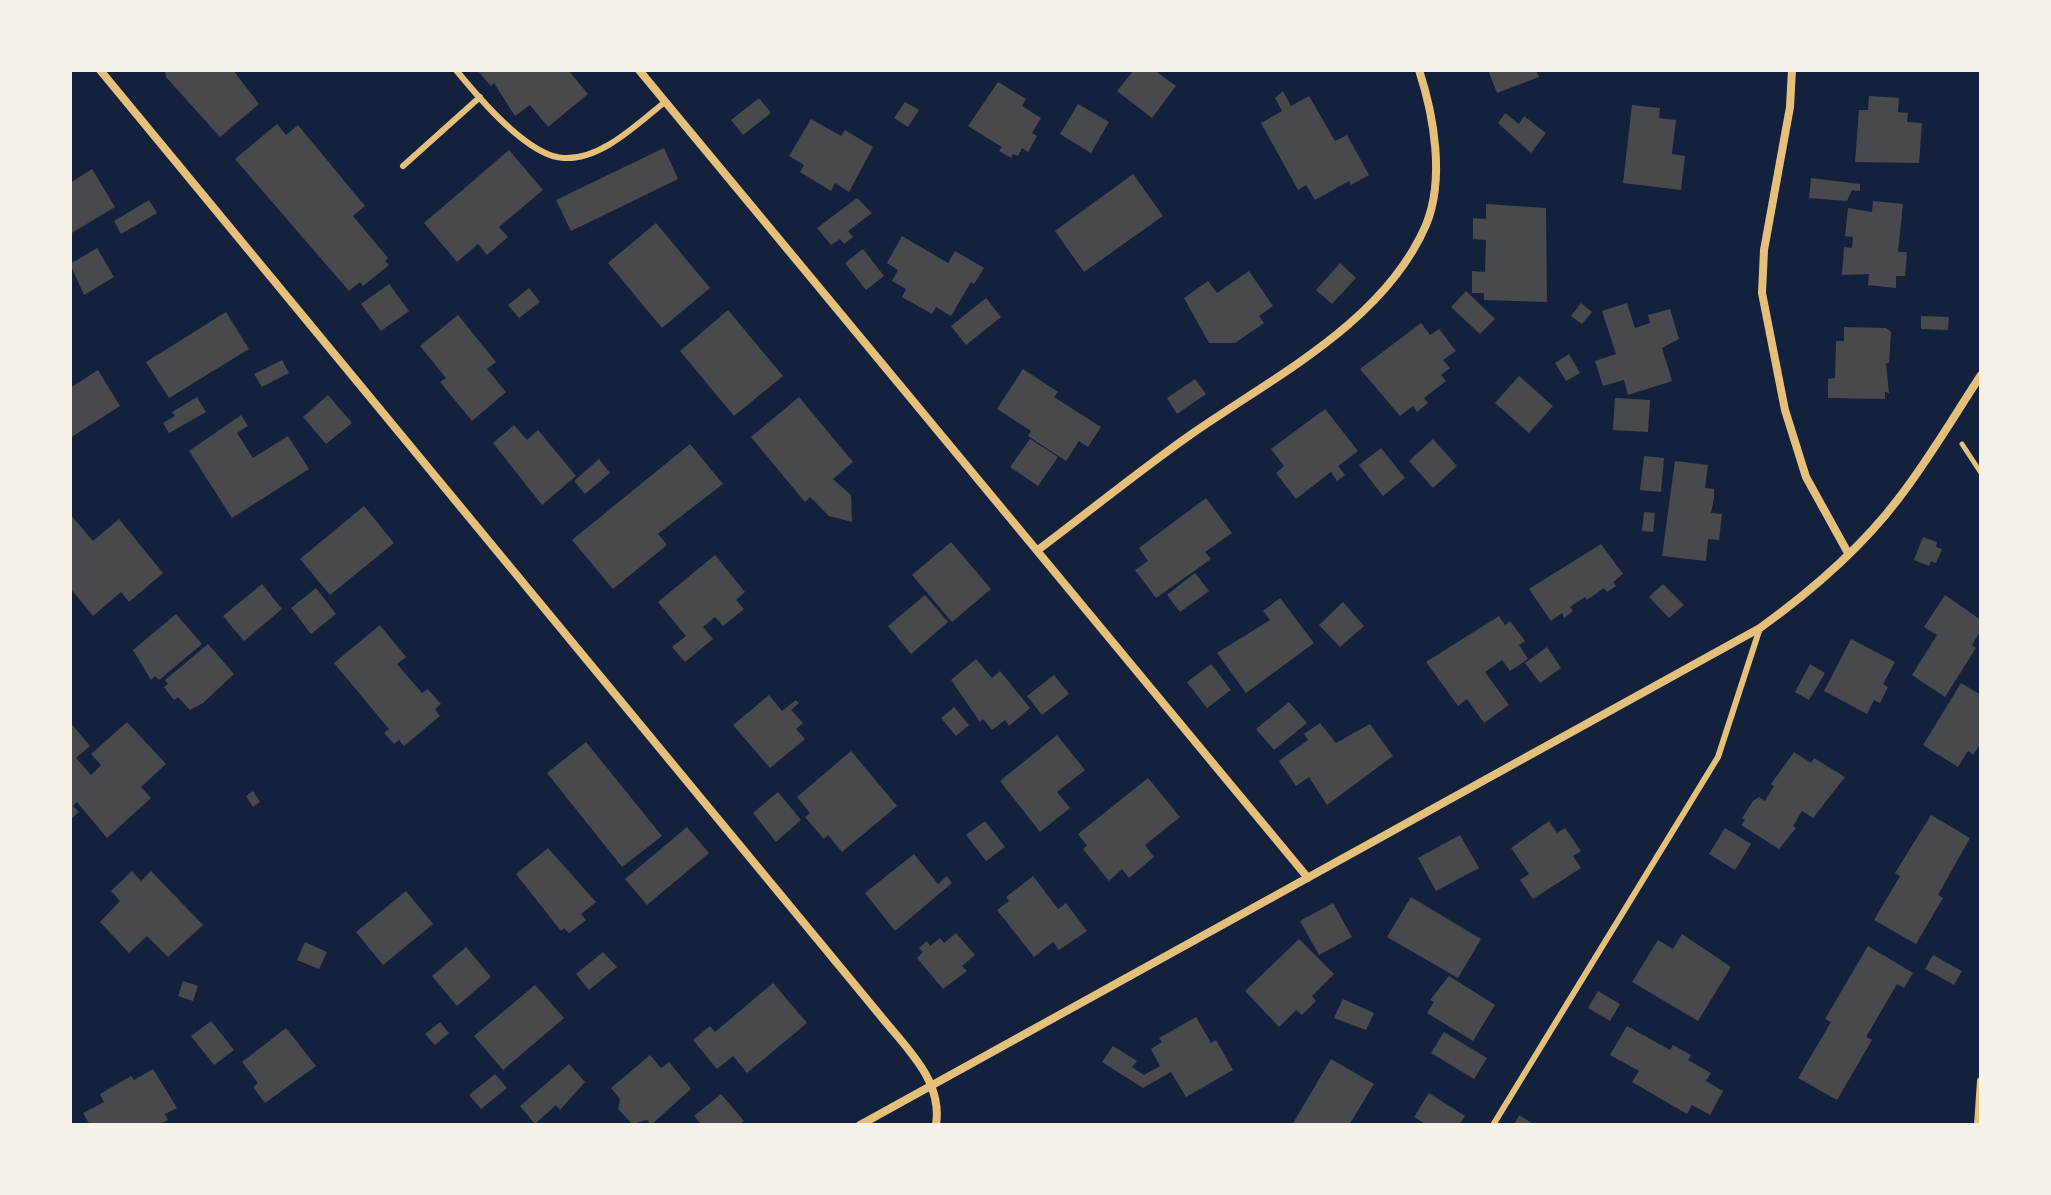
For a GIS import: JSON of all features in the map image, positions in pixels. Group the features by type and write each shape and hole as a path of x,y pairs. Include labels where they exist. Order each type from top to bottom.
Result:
{"street":[{"path":"100,70 741,845 934,1085 939,1104 936,1125"},
{"path":"639,70 1308,878"},
{"path":"1038,550 1193,434 1340,331 1395,274 1426,225 1433,197 1434,132 1419,70"},
{"path":"1792,70 1790,107 1764,250 1762,293 1785,410 1806,477 1848,553"},
{"path":"860,1125 1760,628 1790,606 1848,553 1899,499 1981,375"},
{"path":"1978,1125 1981,1081"}],"lane":[{"path":"456,70 508,127 546,154 564,158 599,149 665,102"},
{"path":"403,166 480,97"},
{"path":"1493,1125 1718,757 1760,628"}],"path":[{"path":"1950,421 1981,473"}],"building":[{"path":"165,70 233,70 259,104 220,137 166,77"},
{"path":"477,70 568,70 588,94 548,127 530,105 515,116 494,83 491,86"},
{"path":"1134,70 1154,70 1176,86 1152,118 1117,91"},
{"path":"1488,70 1536,70 1539,77 1497,93"},
{"path":"998,82 1026,99 1022,106 1041,118 1032,133 1037,136 1028,152 1022,148 1018,156 1013,154 1011,158 999,151 1002,147 968,126"},
{"path":"1283,91 1291,106 1309,96 1335,141 1347,135 1369,175 1351,185 1349,181 1315,200 1306,185 1298,190 1261,123 1282,111 1275,98"},
{"path":"1869,96 1899,98 1898,112 1908,113 1907,122 1922,123 1919,163 1855,162 1859,110 1868,110"},
{"path":"759,98 771,113 743,135 731,120"},
{"path":"905,102 919,110 908,127 894,118"},
{"path":"1078,104 1109,122 1091,153 1060,134"},
{"path":"1632,105 1660,108 1659,118 1676,120 1672,154 1685,156 1681,190 1623,183"},
{"path":"1505,113 1519,124 1524,116 1546,133 1531,153 1498,123"},
{"path":"811,119 841,136 845,130 873,147 849,192 835,183 831,191 800,172 804,165 789,156"},
{"path":"277,124 286,135 298,125 365,206 353,216 388,258 385,261 389,265 363,286 360,282 349,291 235,159"},
{"path":"664,148 678,179 571,231 556,200"},
{"path":"509,150 543,190 499,227 508,237 487,255 478,244 457,262 424,223"},
{"path":"92,169 115,207 70,234 70,183"},
{"path":"1133,174 1163,216 1084,272 1055,231"},
{"path":"1811,178 1860,184 1860,191 1852,190 1847,201 1809,198"},
{"path":"857,198 872,213 848,231 853,237 844,244 840,239 831,245 817,228"},
{"path":"149,200 157,213 121,234 114,221"},
{"path":"1873,201 1903,204 1898,252 1907,252 1905,276 1896,276 1896,288 1868,285 1869,274 1842,275 1844,247 1852,248 1853,237 1845,236 1848,208 1872,212"},
{"path":"1486,204 1546,208 1547,302 1484,300 1484,293 1472,293 1472,271 1485,272 1486,240 1473,239 1473,218 1486,219"},
{"path":"656,223 710,288 662,328 608,263"},
{"path":"902,236 948,263 955,251 984,268 974,284 971,282 951,316 936,307 932,314 902,297 906,289 892,281 898,270 887,263"},
{"path":"97,248 114,277 84,295 70,264"},
{"path":"863,249 884,276 866,290 845,263"},
{"path":"1340,263 1356,278 1332,304 1316,290"},
{"path":"1249,271 1273,306 1259,316 1264,323 1235,343 1209,343 1184,298 1208,281 1217,293"},
{"path":"389,284 409,311 381,331 361,304"},
{"path":"529,288 540,302 519,318 508,305"},
{"path":"1466,291 1495,319 1480,334 1451,307"},
{"path":"986,298 1001,317 966,345 951,326"},
{"path":"1581,303 1592,312 1582,324 1571,316"},
{"path":"1627,303 1635,328 1650,323 1648,315 1670,309 1679,339 1662,348 1672,381 1628,395 1624,380 1603,386 1595,361 1616,354 1602,311"},
{"path":"728,310 783,376 734,416 680,351"},
{"path":"226,312 249,349 169,398 146,362"},
{"path":"458,315 496,362 487,369 506,392 472,421 440,382 446,378 420,346"},
{"path":"1921,316 1949,317 1948,330 1921,329"},
{"path":"1421,323 1430,335 1439,329 1456,351 1443,360 1450,368 1441,375 1446,381 1424,398 1428,403 1417,412 1413,406 1400,416 1360,369"},
{"path":"1844,327 1886,328 1891,332 1889,363 1886,363 1889,393 1885,392 1885,399 1828,398 1828,379 1835,378 1836,341 1844,341"},
{"path":"1569,354 1580,373 1566,381 1555,363"},
{"path":"282,360 289,373 262,387 254,374"},
{"path":"1023,369 1058,392 1054,397 1101,427 1088,447 1079,441 1066,461 1028,436 1031,431 997,409"},
{"path":"98,370 120,406 70,438 70,388"},
{"path":"1519,376 1553,406 1529,433 1495,403"},
{"path":"1195,379 1206,394 1177,414 1167,398"},
{"path":"328,395 352,423 326,444 303,417"},
{"path":"197,397 206,412 169,433 163,423 175,416 172,412"},
{"path":"799,397 853,462 833,479 851,495 852,522 829,516 810,497 805,502 751,437"},
{"path":"1615,398 1650,400 1648,432 1613,430"},
{"path":"1325,409 1358,451 1338,466 1345,475 1337,481 1331,472 1296,499 1276,473 1284,466 1271,449"},
{"path":"241,415 248,426 237,433 253,458 288,436 309,469 232,518 189,451"},
{"path":"514,425 527,440 538,430 576,476 542,505 493,443"},
{"path":"1030,439 1058,457 1038,486 1010,467"},
{"path":"1433,439 1457,466 1433,488 1409,461"},
{"path":"690,444 723,484 658,534 667,545 613,589 572,540"},
{"path":"1381,448 1405,478 1383,496 1359,465"},
{"path":"1644,456 1664,458 1661,492 1640,490"},
{"path":"599,459 610,473 585,494 574,481"},
{"path":"1675,461 1708,465 1705,488 1714,489 1711,513 1722,514 1719,540 1708,539 1706,561 1662,556"},
{"path":"1206,498 1232,533 1205,552 1211,559 1156,598 1135,570 1148,561 1139,548"},
{"path":"364,506 394,543 330,595 300,559"},
{"path":"1644,512 1655,513 1653,532 1642,531"},
{"path":"70,514 93,541 119,519 163,573 129,602 121,592 93,616 70,588"},
{"path":"1923,537 1937,542 1936,547 1942,549 1936,563 1931,561 1929,566 1914,560"},
{"path":"951,542 991,589 952,622 912,575"},
{"path":"1601,544 1623,574 1613,582 1616,586 1607,592 1604,588 1587,600 1585,597 1570,607 1573,611 1564,618 1562,613 1551,621 1529,589"},
{"path":"715,555 745,592 736,600 744,609 723,626 715,617 703,627 713,639 685,662 672,647 686,636 658,602"},
{"path":"1195,573 1209,591 1180,612 1167,595"},
{"path":"262,584 282,609 244,641 223,616"},
{"path":"1663,584 1684,605 1669,618 1649,597"},
{"path":"316,588 336,614 311,634 291,608"},
{"path":"925,595 948,622 911,654 888,626"},
{"path":"1945,595 1981,620 1981,630 1972,645 1976,648 1945,697 1912,675 1937,635 1924,627"},
{"path":"1280,598 1314,643 1246,693 1217,653 1270,620 1263,611"},
{"path":"1343,602 1364,626 1340,647 1319,625"},
{"path":"176,614 202,644 159,680 155,676 151,680 133,650"},
{"path":"1499,616 1505,625 1510,621 1525,641 1519,645 1528,659 1510,671 1502,660 1485,672 1509,705 1484,723 1467,699 1458,706 1426,662"},
{"path":"380,625 406,657 397,664 422,693 428,689 441,704 435,709 440,716 404,746 399,740 394,744 384,733 389,729 334,663"},
{"path":"1851,639 1895,662 1883,684 1888,687 1880,703 1874,700 1867,714 1824,691"},
{"path":"208,644 234,674 203,703 190,710 178,697 174,700 164,687 168,684 165,680"},
{"path":"1547,647 1561,668 1540,683 1525,663"},
{"path":"976,659 992,678 1000,671 1030,708 1009,726 1005,720 992,730 983,719 980,722 951,680"},
{"path":"1211,664 1231,690 1207,708 1187,682"},
{"path":"1810,664 1825,673 1809,700 1795,692"},
{"path":"1054,675 1069,694 1042,715 1027,696"},
{"path":"1961,683 1981,695 1981,743 1973,755 1968,751 1958,767 1923,745"},
{"path":"769,695 782,711 796,700 799,703 791,710 803,723 796,729 805,739 770,768 733,725"},
{"path":"1289,702 1307,723 1274,750 1256,729"},
{"path":"954,707 969,725 956,736 941,718"},
{"path":"70,722 90,746 76,758 91,775 101,765 91,754 127,722 166,764 141,787 151,798 107,838 77,802 73,806 79,812 70,820"},
{"path":"1320,723 1336,743 1370,724 1393,756 1327,805 1309,777 1296,786 1279,761 1308,740 1304,734"},
{"path":"1057,735 1085,770 1057,792 1070,808 1040,832 1000,781"},
{"path":"586,742 662,836 622,867 547,773"},
{"path":"851,751 897,806 842,852 828,835 824,839 805,817 810,813 797,797"},
{"path":"1794,752 1811,763 1814,758 1845,777 1813,818 1802,811 1793,826 1796,828 1779,849 1741,825 1745,820 1742,818 1753,801 1759,797 1765,801 1774,786 1771,784"},
{"path":"1148,778 1180,817 1145,845 1154,857 1129,878 1122,869 1109,881 1083,849 1087,846 1078,834"},
{"path":"253,791 260,802 253,807 246,796"},
{"path":"778,792 801,820 776,842 753,813"},
{"path":"1931,815 1970,838 1938,895 1943,898 1916,944 1874,920 1900,876 1895,873"},
{"path":"985,821 1005,847 986,861 966,835"},
{"path":"1549,821 1557,833 1565,828 1581,851 1573,856 1581,868 1533,899 1520,880 1529,874 1511,848"},
{"path":"687,827 709,853 647,905 625,879"},
{"path":"1725,828 1751,844 1735,870 1709,854"},
{"path":"1460,835 1479,868 1436,891 1418,858"},
{"path":"548,848 596,902 581,914 586,920 569,933 564,928 561,931 516,874"},
{"path":"914,854 938,884 947,876 952,883 895,931 865,893"},
{"path":"132,871 141,881 151,871 203,925 168,957 147,936 129,953 100,922 120,901 111,891"},
{"path":"1033,876 1058,909 1066,903 1087,931 1059,950 1053,942 1034,957 997,910 1009,901 1006,897"},
{"path":"406,891 433,924 383,965 356,932"},
{"path":"1411,897 1481,939 1458,978 1387,937"},
{"path":"1333,903 1352,937 1319,955 1300,921"},
{"path":"956,933 975,955 962,966 967,971 943,989 917,958 923,952 919,948 927,941 930,946 940,938 944,943"},
{"path":"1682,934 1731,967 1698,1021 1632,982 1658,940 1673,949"},
{"path":"1299,939 1334,974 1312,996 1316,1001 1302,1015 1296,1010 1279,1027 1245,991"},
{"path":"305,942 327,952 319,969 297,960"},
{"path":"1868,946 1913,973 1904,988 1897,984 1866,1037 1872,1040 1837,1100 1798,1078 1831,1022 1825,1019"},
{"path":"466,947 491,977 457,1006 432,976"},
{"path":"603,952 617,967 589,990 576,974"},
{"path":"1933,955 1962,971 1954,985 1925,969"},
{"path":"1449,976 1495,1005 1473,1041 1427,1013 1434,1002 1430,1000"},
{"path":"183,981 198,986 193,1001 178,996"},
{"path":"773,983 807,1023 747,1073 733,1056 717,1069 693,1040 710,1026 715,1032"},
{"path":"535,985 564,1018 503,1070 474,1036"},
{"path":"1598,991 1620,1004 1610,1021 1588,1008"},
{"path":"1343,999 1374,1013 1366,1030 1334,1018"},
{"path":"1196,1017 1211,1043 1216,1040 1233,1070 1186,1097 1171,1072 1143,1088 1102,1062 1113,1046 1137,1061 1132,1067 1144,1075 1160,1066 1151,1049 1162,1042 1159,1038"},
{"path":"211,1021 234,1050 214,1065 191,1036"},
{"path":"440,1022 449,1033 435,1045 425,1034"},
{"path":"1627,1026 1670,1050 1673,1045 1691,1055 1688,1060 1711,1073 1706,1081 1723,1091 1710,1115 1692,1105 1687,1114 1632,1082 1639,1071 1610,1055"},
{"path":"286,1028 316,1066 265,1103 253,1087 258,1083 242,1062"},
{"path":"1444,1032 1487,1058 1474,1079 1431,1053"},
{"path":"650,1055 661,1068 669,1062 691,1089 651,1125 647,1120 632,1124 618,1109 620,1099 611,1088"},
{"path":"1331,1059 1374,1084 1349,1125 1292,1125"},
{"path":"569,1064 585,1082 560,1110 556,1105 535,1124 520,1106"},
{"path":"153,1069 177,1108 165,1114 168,1120 158,1125 90,1125 83,1113 104,1102 100,1094 131,1076 134,1080"},
{"path":"495,1074 507,1088 481,1109 469,1095"},
{"path":"1429,1093 1465,1116 1459,1125 1427,1125 1414,1117"},
{"path":"721,1094 744,1121 739,1125 702,1125 694,1116"},
{"path":"1519,1115 1535,1125 1514,1125"}]}
